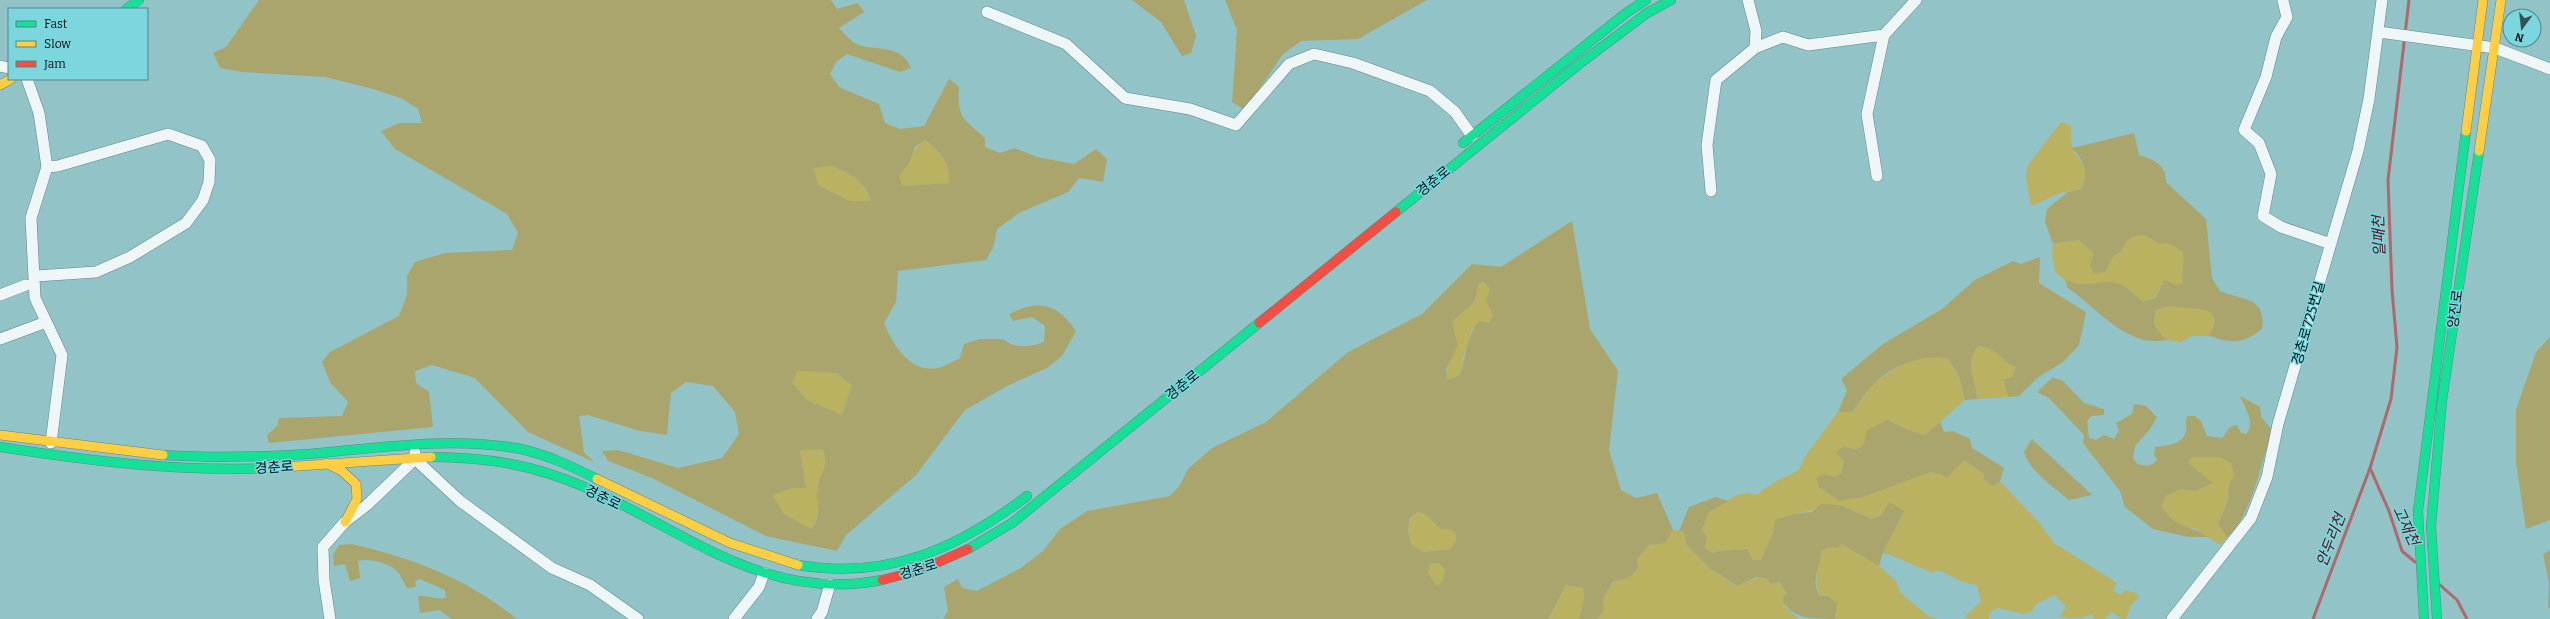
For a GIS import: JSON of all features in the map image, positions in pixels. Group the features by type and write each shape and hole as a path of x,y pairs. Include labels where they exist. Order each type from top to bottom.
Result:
{"street":[{"path":"127,8 139,0"},
{"name":"경춘로","path":"1453,151 1626,13 1646,0"},
{"name":"경춘로","path":"0,447 62,457 176,469 268,468 326,463 461,458 509,462 550,472 591,490 714,554 764,573 785,579 830,584 891,578 928,568 969,551 1012,523 1578,65 1647,13 1671,0"},
{"path":"1748,0 1756,31 1755,48"},
{"path":"1877,176 1867,114 1884,35 1916,0"},
{"name":"경춘로725번길","path":"2172,619 2251,518 2267,477 2278,424 2358,151 2383,32 2382,0"},
{"name":"양진로","path":"2424,619 2422,608 2418,511 2425,444 2483,0"},
{"name":"양진로","path":"2437,619 2432,567 2431,526 2442,401 2501,0"},
{"path":"2283,1 2287,16 2276,37 2266,77 2244,130 2258,143 2271,174 2263,216 2281,228 2331,244"},
{"path":"987,12 1066,44 1125,98 1190,109 1236,125 1289,64 1314,54 1353,63 1430,91 1455,112 1472,136"},
{"path":"2383,32 2495,48 2550,69"},
{"path":"1711,191 1708,145 1716,80 1755,48 1783,37 1808,45 1884,35"},
{"path":"0,85 9,80"},
{"path":"27,80 39,113 47,167 32,218 36,276 35,298 62,355 51,443"},
{"path":"36,276 96,272 130,257 186,223 203,200 209,182 210,160 202,146 168,134 58,166 47,167"},
{"path":"0,295 26,285"},
{"path":"0,339 46,322"},
{"name":"경춘로","path":"0,435 51,443 118,450 242,457 416,444 446,443 507,447 549,457 725,541 795,565 819,568 845,569 892,565 930,554 969,537 1012,509 1037,489"},
{"path":"330,619 324,580 324,547 345,522 367,505 415,459 416,444"},
{"path":"415,459 460,501 552,568 590,585 638,619"},
{"path":"326,463 342,471 356,484 357,498 345,522"},
{"path":"734,619 758,587 764,573"},
{"path":"817,619 822,612 830,584"}],"shaded area":[{"path":"259,0 831,0 837,9 858,3 864,12 839,28 853,42 860,45 885,49 900,54 906,59 911,68 900,72 847,54 836,62 830,74 839,87 879,104 885,123 900,129 924,126 949,79 959,87 959,106 963,117 985,138 985,147 1000,153 1015,148 1037,157 1074,164 1096,149 1107,159 1103,182 1079,178 1068,192 1019,213 997,229 993,248 986,260 898,271 896,302 884,323 897,348 910,361 918,366 937,368 960,358 964,344 980,339 1003,339 1017,346 1039,344 1044,342 1045,326 1032,317 1013,321 1009,314 1029,306 1038,305 1047,306 1062,314 1076,331 1062,356 1047,368 1009,385 965,410 916,475 846,535 837,551 766,536 652,478 608,461 602,451 618,450 678,468 722,458 739,434 735,412 713,386 686,382 671,393 667,435 640,431 588,415 579,416 584,452 594,462 528,432 475,378 432,365 415,371 416,383 429,392 433,427 269,443 267,435 277,426 279,418 342,416 348,402 330,382 322,362 330,352 399,316 407,295 407,276 415,262 445,253 512,250 518,233 507,214 395,149 381,131 399,123 422,123 418,109 403,99 373,89 325,77 242,72 220,68 213,53 226,47","holes":["925,140 940,153 948,169 949,183 902,186 899,175 909,163 915,147","832,166 851,175 865,188 871,201 850,201 818,185 814,168","797,371 836,373 852,385 842,415 807,400 792,383","823,449 825,457 825,466 819,481 817,493 818,513 815,523 811,529 784,514 772,495 792,488 806,488 800,450"]},
{"path":"1132,0 1184,0 1196,36 1191,53 1182,56 1161,22"},
{"path":"1225,0 1427,0 1358,39 1301,41 1283,54 1245,110 1232,102 1237,30"},
{"path":"2061,122 2071,126 2072,147 2085,167 2086,175 2082,189 2060,193 2031,206 2026,177 2028,165"},
{"path":"2134,133 2139,155 2158,164 2164,171 2166,182 2206,219 2212,278 2220,291 2252,301 2257,305 2262,318 2262,329 2255,334 2237,341 2224,340 2209,336 2214,320 2210,312 2199,309 2170,306 2155,311 2154,325 2166,340 2152,341 2139,338 2126,333 2113,324 2068,288 2065,280 2080,284 2102,282 2115,283 2127,288 2143,302 2156,298 2164,280 2176,285 2183,283 2183,252 2169,243 2159,244 2145,235 2134,236 2126,242 2120,253 2114,255 2105,272 2094,274 2090,265 2094,254 2079,240 2053,244 2045,222 2047,209 2068,192 2082,189 2085,171 2083,163 2072,148"},
{"path":"925,140 940,153 946,163 949,183 902,186 898,175 917,147"},
{"path":"831,166 851,175 861,183 871,201 850,201 818,185 814,168"},
{"path":"1572,221 1590,329 1618,371 1609,450 1621,490 1636,498 1657,493 1673,530 1665,543 1649,545 1637,559 1638,568 1629,578 1614,581 1603,598 1604,610 1597,619 1579,619 1584,599 1583,588 1566,585 1548,619 943,619 948,611 944,587 958,579 962,588 977,591 1021,568 1043,551 1060,529 1087,511 1170,496 1180,485 1188,469 1212,448 1266,422 1348,352 1422,314 1472,264 1501,267","holes":["1483,281 1490,289 1486,300 1493,316 1489,323 1479,321 1471,334 1460,375 1447,380 1446,369 1458,346 1452,322 1472,304 1477,293 1478,285","1418,512 1426,514 1440,529 1448,529 1455,532 1456,541 1451,549 1423,552 1411,544 1408,532 1410,518","1439,563 1445,569 1443,581 1437,586 1428,573 1430,564"]},
{"path":"2134,235 2145,235 2158,243 2169,243 2183,252 2184,284 2160,288 2156,298 2143,302 2128,289 2098,283 2078,286 2065,280 2055,272 2052,254 2053,244 2079,240 2094,254 2104,272 2114,255 2120,253 2126,242"},
{"path":"2040,257 2039,283 2086,312 2079,345 2063,362 2037,378 2019,396 2008,397 2004,380 2013,376 2016,367 1995,352 1985,347 1978,346 1971,360 1977,399 1965,400 1959,376 1948,359 1939,357 1918,359 1888,372 1870,388 1852,412 1838,412 1847,390 1841,379 1883,344 1942,309 1975,280 2013,261 2021,264"},
{"path":"1483,281 1490,289 1490,309 1493,316 1489,323 1472,329 1464,354 1460,375 1447,380 1448,366 1454,340 1452,322 1469,308 1475,300 1478,285"},
{"path":"2167,305 2203,307 2210,310 2214,320 2209,336 2192,336 2181,342 2166,340 2154,325 2155,311"},
{"path":"2550,337 2550,520 2526,529 2516,463 2516,410 2536,352"},
{"path":"1978,346 1986,347 1996,352 2006,361 2017,367 2013,376 2004,380 2008,397 1977,399 1971,360"},
{"path":"1939,356 1948,359 1959,376 1965,400 1925,435 1908,430 1888,420 1857,451 1843,446 1837,453 1844,461 1842,472 1836,477 1823,474 1817,478 1890,486 1930,472 1941,474 1964,460 1984,474 1994,486 2000,481 2041,525 2054,543 2117,583 2113,591 2121,595 2125,590 2138,594 2138,598 2131,605 2126,619 2122,619 2112,612 2104,619 2094,619 2092,614 2085,617 2076,618 2060,617 2066,607 2055,595 2036,604 2032,611 2024,614 1998,608 1989,613 1989,619 1968,619 1965,616 1981,602 1977,585 1961,581 1938,570 1933,573 1883,552 1904,511 1882,515 1872,519 1839,505 1794,514 1773,533 1761,560 1753,560 1746,549 1713,553 1705,549 1707,537 1702,530 1708,513 1731,498 1749,493 1756,495 1778,480 1798,471 1806,455 1838,412 1852,412 1874,383 1907,361"},
{"path":"796,371 836,373 852,385 842,415 807,400 792,383"},
{"path":"2052,378 2062,380 2084,403 2104,409 2104,415 2092,416 2087,421 2089,438 2096,440 2104,435 2114,439 2119,430 2116,423 2132,414 2134,404 2146,406 2157,417 2150,429 2135,446 2133,458 2137,464 2143,465 2150,465 2157,460 2154,454 2155,447 2173,444 2181,440 2186,432 2187,416 2195,416 2201,421 2207,436 2222,438 2230,427 2237,425 2241,433 2246,434 2249,430 2249,415 2240,396 2260,407 2261,417 2272,430 2255,488 2243,516 2235,528 2227,537 2218,524 2228,501 2229,484 2234,477 2231,463 2220,457 2192,457 2188,463 2213,483 2194,491 2181,489 2166,496 2161,506 2172,519 2208,537 2188,537 2153,529 2125,507 2120,491 2083,443 2084,435 2049,398 2037,392"},
{"path":"1888,420 1908,430 1925,435 1940,422 1944,432 1953,431 1970,439 1972,448 2004,468 2000,481 1993,486 1984,479 1984,474 1964,460 1947,478 1941,474 1930,472 1866,496 1840,501 1819,487 1816,478 1823,474 1836,477 1842,472 1844,461 1836,453 1843,446 1857,450 1864,444 1867,430"},
{"path":"2032,439 2092,495 2069,500 2036,472 2031,466 2024,452"},
{"path":"823,449 825,466 817,493 817,518 811,529 784,514 771,495 792,488 806,488 800,450"},
{"path":"2205,455 2220,457 2231,463 2234,477 2229,484 2228,501 2218,524 2227,537 2220,545 2194,528 2182,527 2169,518 2161,506 2166,496 2181,489 2194,491 2212,483 2188,463 2192,457"},
{"path":"1716,497 1728,501 1708,513 1702,530 1707,537 1705,549 1713,553 1747,549 1753,560 1761,560 1773,533 1775,520 1794,514 1812,512 1821,504 1839,505 1872,519 1882,515 1889,502 1904,511 1883,552 1879,566 1842,544 1837,548 1830,547 1821,551 1816,578 1817,590 1820,596 1828,596 1837,603 1835,619 1818,619 1796,614 1790,610 1782,598 1787,593 1779,582 1771,584 1766,578 1756,577 1737,586 1711,569 1687,545 1684,532 1679,531 1689,507"},
{"path":"1418,512 1426,514 1440,529 1448,529 1455,532 1456,541 1451,549 1423,552 1411,544 1408,532 1411,518"},
{"path":"1673,530 1684,532 1687,545 1711,569 1736,586 1758,578 1770,578 1776,581 1787,593 1785,607 1799,619 1597,619 1604,610 1603,598 1615,581 1629,578 1637,559 1649,545 1665,543"},
{"path":"352,544 397,556 459,581 479,592 517,619 452,619 439,610 420,613 418,596 446,598 445,590 420,579 415,581 416,587 407,588 397,571 393,568 367,560 358,561 360,578 350,581 345,564 334,566 333,555 339,545"},
{"path":"1842,544 1879,566 1896,581 1900,592 1928,616 1937,619 1835,619 1837,615 1820,595 1816,577 1821,551 1830,547 1837,548"},
{"path":"2550,550 2550,608 2548,607 2549,583 2543,554"},
{"path":"1439,563 1445,568 1443,581 1437,586 1428,573 1430,564"},
{"path":"1566,585 1583,588 1584,599 1579,619 1548,619"}],"waterway":[{"name":"일패천","path":"2313,619 2370,468 2391,399 2397,347 2392,290 2388,180 2409,0"},
{"name":"고재천","path":"2370,468 2389,511 2402,551 2415,562"},
{"name":"고재천","path":"2440,585 2457,600 2467,619"}],"traffic: fast":[{"path":"127,8 139,0"},
{"path":"1463,143 1626,13 1646,0"},
{"path":"1396,212 1578,65 1647,13 1671,0"},
{"path":"2424,619 2418,511 2466,131"},
{"path":"2437,619 2431,526 2442,401 2479,151"},
{"path":"968,549 1012,523 1259,323"},
{"path":"163,455 218,457 272,456 415,444 468,443 521,449 560,462 597,479"},
{"path":"0,447 100,461 167,467 235,469 269,468"},
{"path":"431,457 461,458 506,463 550,474 592,490 710,551 750,568 791,580 835,584 882,580"},
{"path":"798,565 831,569 862,568 892,564 920,556 948,545 974,531 1001,515 1027,496"}],"traffic: slow":[{"path":"2466,131 2483,0"},
{"path":"2479,151 2501,0"},
{"path":"0,85 9,80"},
{"path":"0,435 163,455"},
{"path":"269,468 431,457"},
{"path":"326,463 342,471 356,484 357,499 345,522"},
{"path":"597,479 730,543 798,565"}],"traffic: jam":[{"path":"1259,323 1396,212"},
{"path":"882,580 921,570 968,549"}],"water label":[{"name":"안두리천","path":"2331,540"}]}
